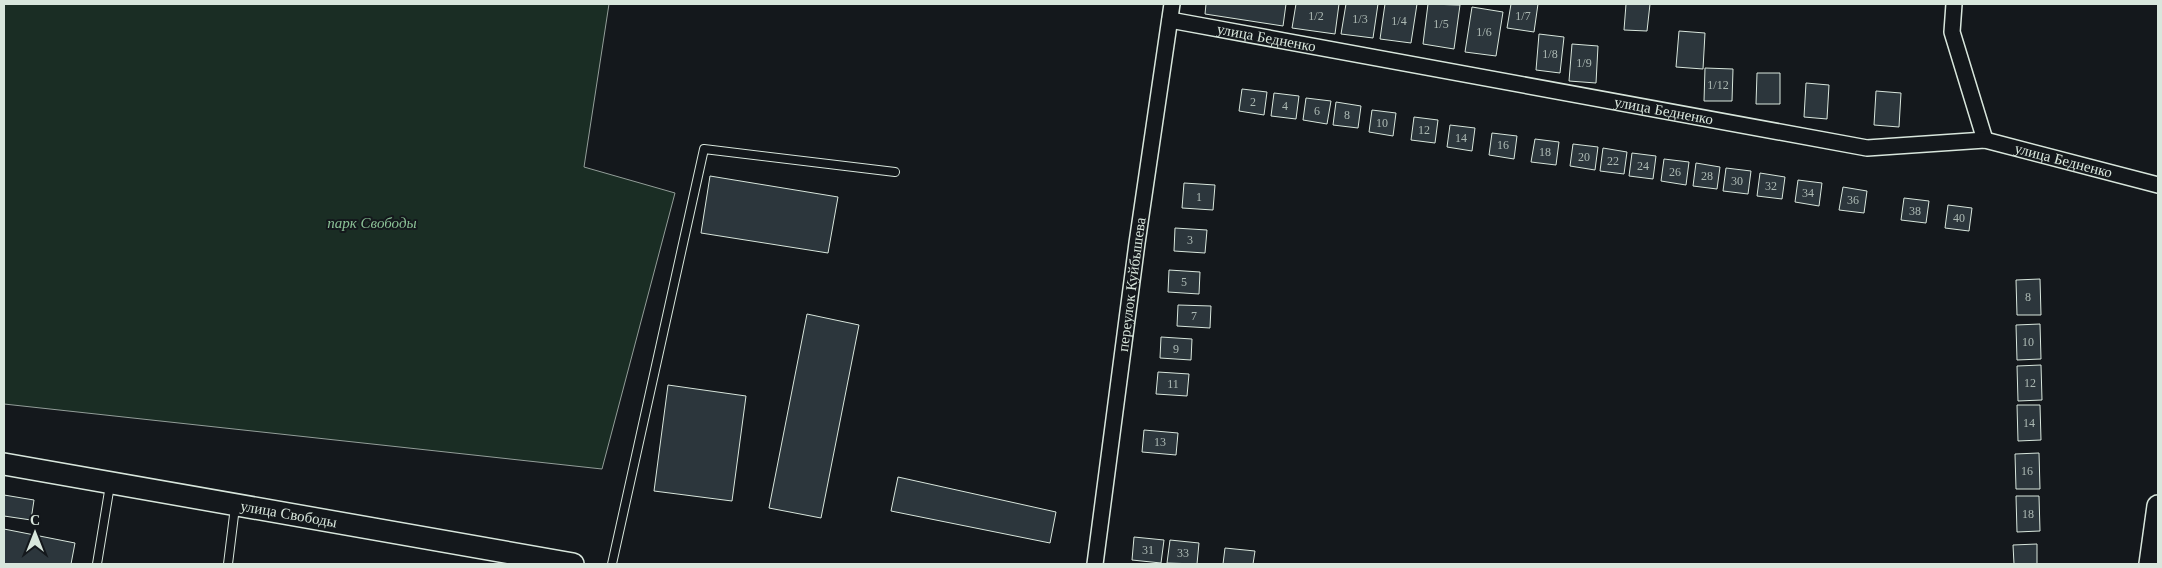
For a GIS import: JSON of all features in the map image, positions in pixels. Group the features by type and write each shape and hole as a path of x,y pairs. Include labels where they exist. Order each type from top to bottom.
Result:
{"main road":[{"name":"улица Свободы","path":"4,464 505,555 574,564"},
{"path":"2150,564 2158,506"}],"street":[{"name":"переулок Куйбышева","path":"1095,564 1137,243 1172,4"},
{"path":"1954,4 1952,32 1985,140"},
{"name":"улица Бедненко","path":"1170,20 1867,148 1985,140 2158,185"}],"lane":[{"path":"612,564 704,149 895,172"},
{"path":"97,564 110,483"},
{"path":"228,564 235,505"}],"green space":[{"name":"парк Свободы","path":"4,4 609,4 584,167 675,193 602,469 4,404"}],"building":[{"path":"1206,4 1286,4 1283,26 1205,14"},
{"path":"1296,4 1339,4 1335,34 1292,28"},
{"path":"1346,4 1378,4 1373,38 1341,34"},
{"path":"1385,4 1417,4 1411,43 1380,39"},
{"path":"1428,4 1460,5 1454,49 1423,44"},
{"path":"1511,4 1538,4 1534,32 1507,28"},
{"path":"1626,4 1650,4 1647,31 1624,30"},
{"path":"1472,7 1503,12 1496,56 1465,52"},
{"path":"1679,31 1705,33 1703,69 1676,67"},
{"path":"1539,34 1564,37 1560,73 1536,70"},
{"path":"1572,44 1598,46 1596,83 1569,81"},
{"path":"1705,68 1733,69 1732,101 1704,101"},
{"path":"1757,73 1780,73 1780,104 1756,104"},
{"path":"1806,83 1829,85 1827,119 1804,117"},
{"path":"1242,89 1267,92 1264,115 1239,111"},
{"path":"1876,91 1901,93 1899,127 1874,125"},
{"path":"1274,93 1299,96 1296,119 1271,116"},
{"path":"1306,98 1331,101 1327,124 1303,120"},
{"path":"1336,102 1361,106 1358,128 1333,125"},
{"path":"1372,110 1396,113 1393,136 1369,132"},
{"path":"1414,117 1438,120 1435,143 1411,140"},
{"path":"1450,125 1475,128 1472,151 1447,147"},
{"path":"1492,133 1517,136 1514,159 1489,155"},
{"path":"1535,139 1559,142 1556,165 1531,162"},
{"path":"1573,144 1598,147 1595,170 1570,166"},
{"path":"1603,148 1627,152 1624,174 1600,171"},
{"path":"1632,153 1656,156 1653,179 1629,176"},
{"path":"1664,159 1689,162 1686,185 1661,181"},
{"path":"1696,163 1720,167 1717,189 1693,186"},
{"path":"1726,168 1751,171 1748,194 1723,191"},
{"path":"1760,173 1785,177 1782,199 1757,196"},
{"path":"710,176 838,197 828,253 701,233"},
{"path":"1798,180 1822,183 1819,206 1795,202"},
{"path":"1184,183 1215,185 1213,210 1182,208"},
{"path":"1843,187 1867,191 1864,213 1839,210"},
{"path":"1904,198 1929,201 1926,223 1901,220"},
{"path":"1948,205 1972,208 1969,231 1945,228"},
{"path":"1175,228 1207,230 1205,253 1174,251"},
{"path":"1169,270 1200,272 1199,294 1168,292"},
{"path":"2040,279 2041,315 2017,315 2016,280"},
{"path":"1178,305 1211,306 1210,328 1177,326"},
{"path":"807,314 859,325 821,518 769,508"},
{"path":"2040,324 2041,359 2017,360 2016,325"},
{"path":"1161,337 1192,339 1191,360 1160,358"},
{"path":"2041,365 2042,400 2018,401 2017,366"},
{"path":"1158,372 1189,374 1187,396 1156,394"},
{"path":"668,385 746,396 732,501 654,491"},
{"path":"2017,405 2040,405 2041,440 2018,441"},
{"path":"1144,430 1178,433 1176,455 1142,452"},
{"path":"2039,453 2040,489 2016,489 2015,454"},
{"path":"898,477 1056,512 1050,543 891,511"},
{"path":"4,495 34,500 31,520 4,516"},
{"path":"2016,496 2039,496 2040,531 2017,532"},
{"path":"4,529 75,543 71,564 4,564"},
{"path":"1134,537 1164,540 1161,563 1132,560"},
{"path":"1170,540 1199,543 1197,564 1167,563"},
{"path":"2037,544 2037,564 2014,564 2013,545"},
{"path":"1225,548 1255,551 1253,564 1223,564"}]}
